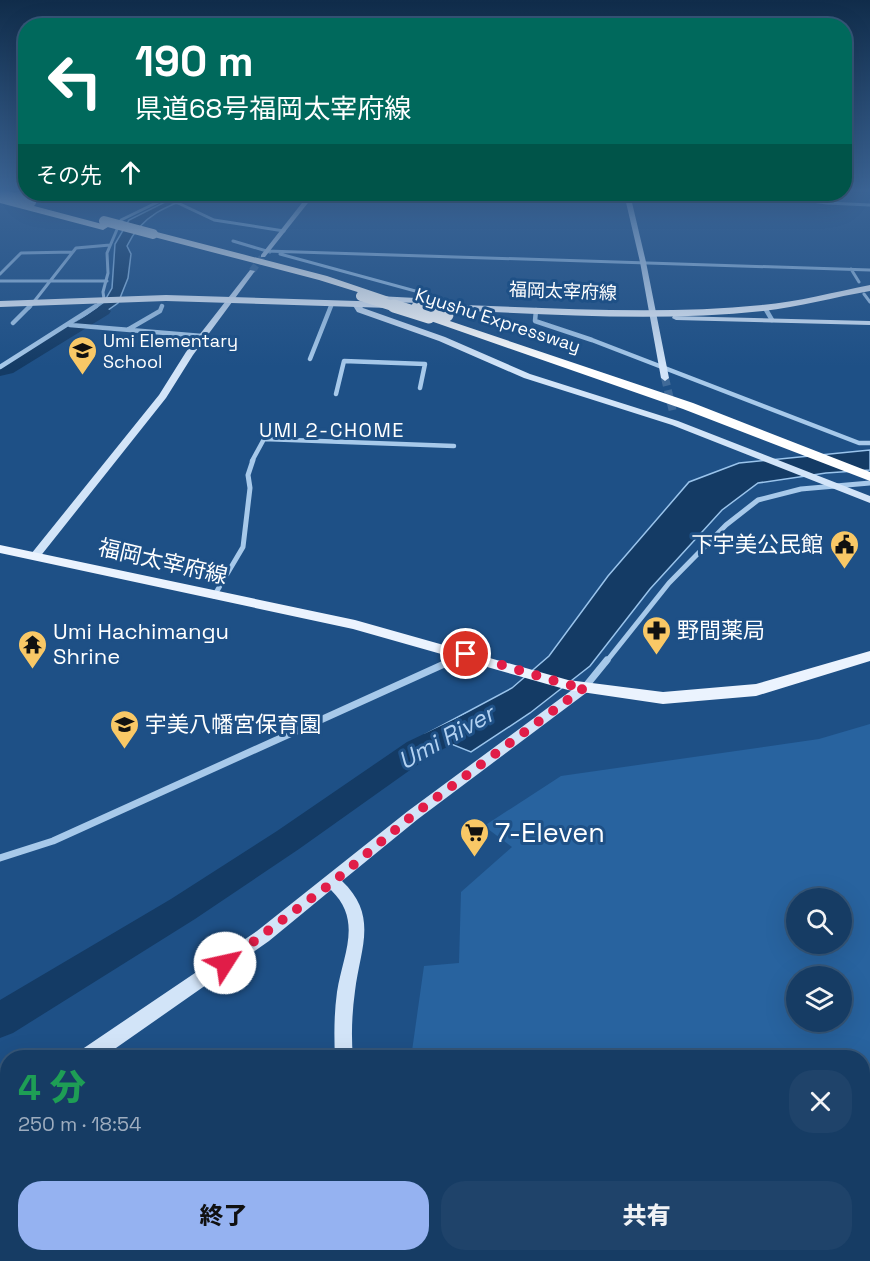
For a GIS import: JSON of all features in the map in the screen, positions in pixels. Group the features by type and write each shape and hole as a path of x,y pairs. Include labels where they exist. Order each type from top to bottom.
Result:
{"highway":[{"name":"Kyushu Expressway","path":"191,248 358,300 429,317 576,366 870,477"},
{"name":"Kyushu Expressway","path":"201,248 323,278 447,315 586,361 870,466"}],"main road":[{"name":"福岡太宰府線","path":"0,297 104,295 432,301 652,311 766,301 850,285 868,289"},
{"name":"福岡太宰府線","path":"229,298 332,303 358,300 536,310 652,311 765,308 868,289"},
{"name":"福岡太宰府線","path":"0,304 36,298"},
{"name":"福岡太宰府線","path":"0,549 356,625 466,654 568,685 585,687"},
{"path":"585,687 663,698 756,690 870,656"}],"street":[{"path":"13,323 78,248"},
{"path":"0,367 88,313 104,295 107,281 106,253 109,248"},
{"path":"251,248 430,295 432,301"},
{"path":"265,253 269,248"},
{"path":"640,248 665,374"},
{"path":"0,274 21,253 73,252"},
{"path":"265,253 870,270"},
{"path":"851,269 859,282"},
{"path":"35,556 163,396 229,298 252,271"},
{"path":"0,281 107,281"},
{"path":"868,289 870,302"},
{"path":"358,300 360,310 442,339 527,376 675,423 870,500"},
{"path":"310,359 332,303"},
{"path":"129,330 160,311 162,306"},
{"path":"765,308 771,320"},
{"path":"536,310 535,321 592,340 665,374 859,443 870,443"},
{"path":"676,318 870,323"},
{"path":"71,325 202,336"},
{"path":"336,394 344,361 425,364 420,388"},
{"path":"673,412 675,423"},
{"path":"214,596 243,547 250,488 247,480 250,466 264,440 454,446"},
{"path":"96,1050 263,936 333,882 413,815 585,687 669,583 726,525 758,500 832,484 870,483"},
{"path":"0,858 53,841 466,654"},
{"path":"333,882 349,899 357,921 356,947 347,982 342,1030 343,1050"}],"shaded area":[{"path":"870,724 870,1050 412,1050 424,966 459,963 461,892 512,847 484,826 561,776 819,739"}],"water":[{"path":"115,248 128,248 131,254 128,278 118,303 81,329 67,329 104,302 112,288"},
{"path":"870,450 870,470 826,473 758,483 722,510 650,589 590,666 530,713 471,752 426,734 512,688 549,656 608,576 689,482 739,463"}],"waterway":[{"path":"0,371 103,311"},
{"name":"Umi River","path":"0,1020 183,909 288,840 417,750 468,723"}],"tunnel":[{"path":"252,271 263,256"},
{"path":"665,378 673,412"}],"place":[{"name":"Umi Elementary School","path":"82,376"},
{"name":"下宇美公民館","path":"844,570"},
{"name":"野間薬局","path":"656,656"},
{"name":"Umi Hachimangu Shrine","path":"32,670"},
{"name":"宇美八幡宮保育園","path":"124,750"},
{"name":"7-Eleven","path":"474,858"}],"district":[{"name":"UMI 2-CHOME","path":"332,430"}],"route":[{"path":"225,963 333,882 413,815 585,687 568,685 466,654"}]}
